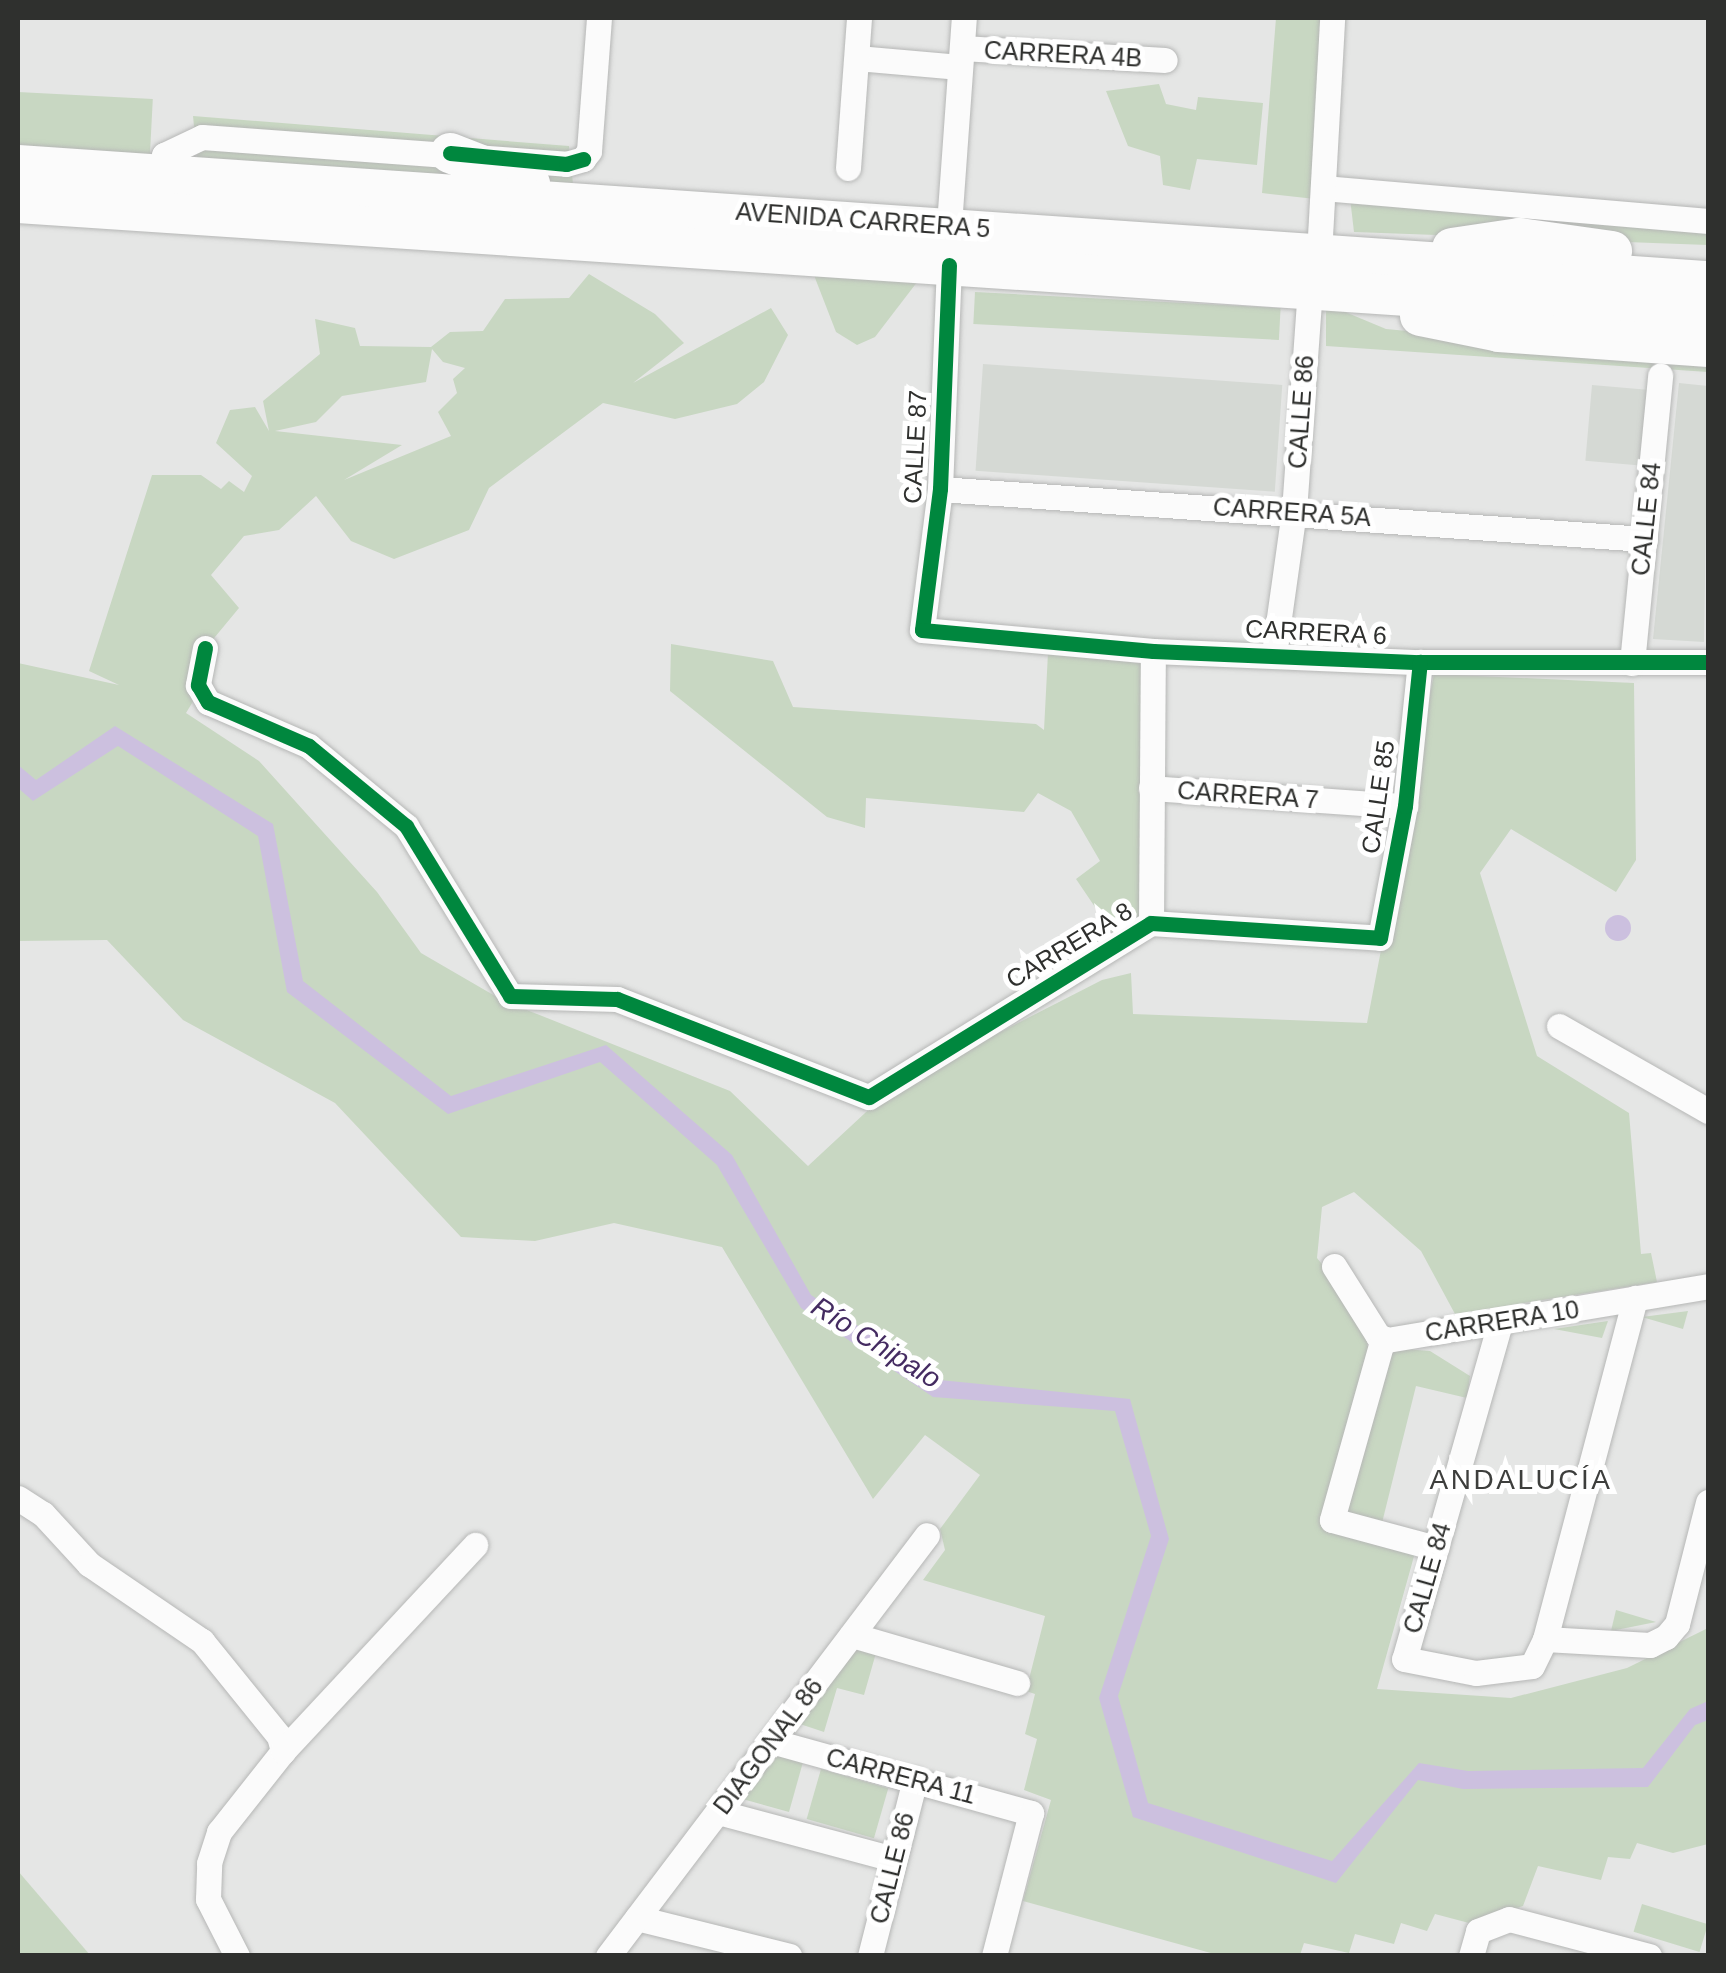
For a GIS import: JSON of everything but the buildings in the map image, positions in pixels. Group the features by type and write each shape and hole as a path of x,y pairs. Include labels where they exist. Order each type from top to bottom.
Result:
{"main road":[{"path":"450,153 566,199"},
{"name":"AVENIDA CARRERA 5","path":"18,165 157,192 950,265 1315,272 1410,261 1645,294 1708,316"},
{"name":"AVENIDA CARRERA 5","path":"18,203 157,192 566,199 948,225 1315,272 1422,316 1499,332 1708,347"},
{"path":"1410,261 1518,238 1708,259"},
{"name":"AVENIDA CARRERA 5","path":"1366,294 1645,294 1708,281"},
{"path":"1422,316 1502,362"}],"street":[{"path":"157,192 164,156 202,137 566,164 583,159 589,151 599,18"},
{"path":"848,168 859,18"},
{"path":"948,225 964,18"},
{"name":"CALLE 86","path":"1274,652 1294,511 1324,188 1332,18"},
{"name":"CARRERA 4B","path":"857,58 1165,60"},
{"path":"1324,188 1708,220"},
{"name":"CALLE 87","path":"922,630 940,488 950,265"},
{"name":"CALLE 84","path":"1632,663 1660,375"},
{"name":"CARRERA 5A","path":"940,488 1645,539"},
{"name":"CARRERA 6","path":"922,630 1154,651 1274,652 1420,662 1708,662"},
{"name":"CARRERA 8","path":"205,648 198,684 208,702 309,746 406,826 510,996 617,1000 869,1097 1151,922 1380,938"},
{"path":"1151,922 1154,651"},
{"name":"CALLE 85","path":"1380,938 1405,806 1420,662"},
{"name":"CARRERA 7","path":"1150,788 1405,806"},
{"path":"1559,1026 1708,1111"},
{"path":"1334,1266 1383,1338 1332,1520 1436,1548"},
{"name":"CARRERA 10","path":"1383,1338 1500,1323 1708,1286"},
{"path":"1635,1298 1544,1639 1650,1644 1666,1637 1677,1624 1708,1502"},
{"name":"CALLE 84","path":"1500,1323 1404,1660 1476,1673 1532,1666 1544,1639"},
{"path":"18,1498 43,1514 89,1564 202,1641 279,1736 283,1751"},
{"name":"DIAGONAL 86","path":"608,1956 928,1535"},
{"path":"238,1956 208,1899 208,1863 219,1832 283,1751 475,1545"},
{"path":"852,1635 1018,1684"},
{"name":"CARRERA 11","path":"771,1741 1031,1813 994,1956"},
{"name":"CALLE 86","path":"870,1956 914,1780"},
{"path":"718,1812 894,1859"},
{"path":"637,1918 789,1956"},
{"path":"1475,1943 1510,1919 1649,1956"}],"shaded area":[{"path":"983,364 1282,385 1275,492 976,471"},
{"path":"1679,383 1708,386 1704,642 1653,639"},
{"path":"1592,385 1650,390 1643,466 1585,461"}],"green space":[{"path":"1276,18 1323,18 1315,199 1262,193"},
{"path":"1159,84 1166,104 1196,110 1198,97 1263,103 1257,165 1197,159 1190,190 1163,185 1160,156 1128,146 1106,91"},
{"path":"18,92 153,99 150,159 18,152"},
{"path":"193,116 569,146 573,184 198,166"},
{"path":"1350,198 1708,231 1708,245 1354,232"},
{"path":"810,265 921,277 875,337 857,345 836,332"},
{"path":"589,274 655,314 684,343 633,383 771,308 788,335 764,382 737,404 675,419 603,403 489,488 469,530 394,559 351,541 316,496 279,530 244,536 211,575 239,608 210,643 203,685 186,713 259,761 377,892 421,953 502,1000 730,1091 808,1166 893,1087 1102,980 1131,973 1133,1014 1367,1023 1434,674 1634,683 1636,860 1616,892 1511,829 1480,873 1537,1056 1629,1113 1641,1254 1651,1253 1657,1282 1455,1314 1421,1251 1354,1192 1322,1207 1317,1258 1368,1321 1367,1346 1430,1351 1470,1376 1467,1398 1416,1386 1378,1539 1416,1549 1377,1689 1511,1698 1627,1668 1708,1628 1708,1844 1673,1853 1637,1843 1630,1859 1608,1857 1601,1880 1538,1866 1523,1906 1469,1923 1435,1914 1427,1931 1401,1923 1394,1944 1355,1934 1349,1953 1304,1943 1300,1955 1218,1955 1023,1901 1051,1800 1024,1790 1037,1739 1025,1734 1035,1694 1026,1691 1045,1616 923,1580 945,1550 940,1529 980,1475 925,1435 873,1499 722,1247 614,1223 535,1241 461,1237 335,1103 183,1020 107,940 18,941 18,663 119,685 89,671 152,475 201,475 221,489 229,481 244,492 252,476 216,443 230,410 255,407 269,431 263,401 320,354 315,319 355,328 360,346 431,347 450,332 483,331 505,299 569,298","holes":["432,349 443,362 465,368 453,379 457,393 438,412 451,436 344,480 402,445 275,431 316,422 342,396 426,382"]},
{"path":"975,292 1281,308 1279,340 973,324"},
{"path":"1326,304 1386,329 1708,359 1708,372 1326,346"},
{"path":"671,644 773,661 793,707 1036,724 1044,730 1048,653 1146,664 1143,923 1116,938 1076,879 1100,861 1071,811 1038,793 1024,812 866,798 865,828 827,817 670,691"},
{"path":"1688,1311 1683,1329 1642,1317"},
{"path":"1608,1321 1602,1338 1554,1329"},
{"path":"1616,1610 1656,1622 1611,1631"},
{"path":"857,1648 876,1653 864,1695 837,1688 824,1732 797,1723"},
{"path":"777,1754 803,1762 789,1812 739,1798"},
{"path":"821,1769 888,1788 874,1838 807,1819"},
{"path":"18,1871 90,1955 18,1955"},
{"path":"1642,1904 1708,1924 1700,1952 1634,1932"}],"water":[{"name":"Río Chipalo","path":"115,726 273,824 303,981 451,1096 606,1045 732,1155 811,1295 940,1380 1130,1399 1169,1539 1118,1696 1148,1803 1332,1861 1419,1763 1468,1771 1643,1768 1690,1709 1708,1701 1708,1720 1695,1725 1648,1787 1463,1789 1418,1780 1336,1883 1133,1817 1099,1698 1151,1536 1115,1411 933,1397 801,1308 717,1165 600,1062 448,1114 287,992 258,836 118,746 33,801 18,788 18,765 36,780"},
{"path":"1618,915 1628,918 1628,938 1618,941 1608,938 1605,928 1608,918"}],"cycle path":[{"path":"450,153 566,164 583,159"},
{"path":"949,265 940,489 922,630 1153,651 1420,662 1708,662"},
{"path":"205,648 198,685 208,702 309,746 406,826 510,996 617,999 869,1097 1151,923 1380,938 1405,806 1420,662"}],"district":[{"name":"ANDALUCÍA","path":"1521,1480"}]}
